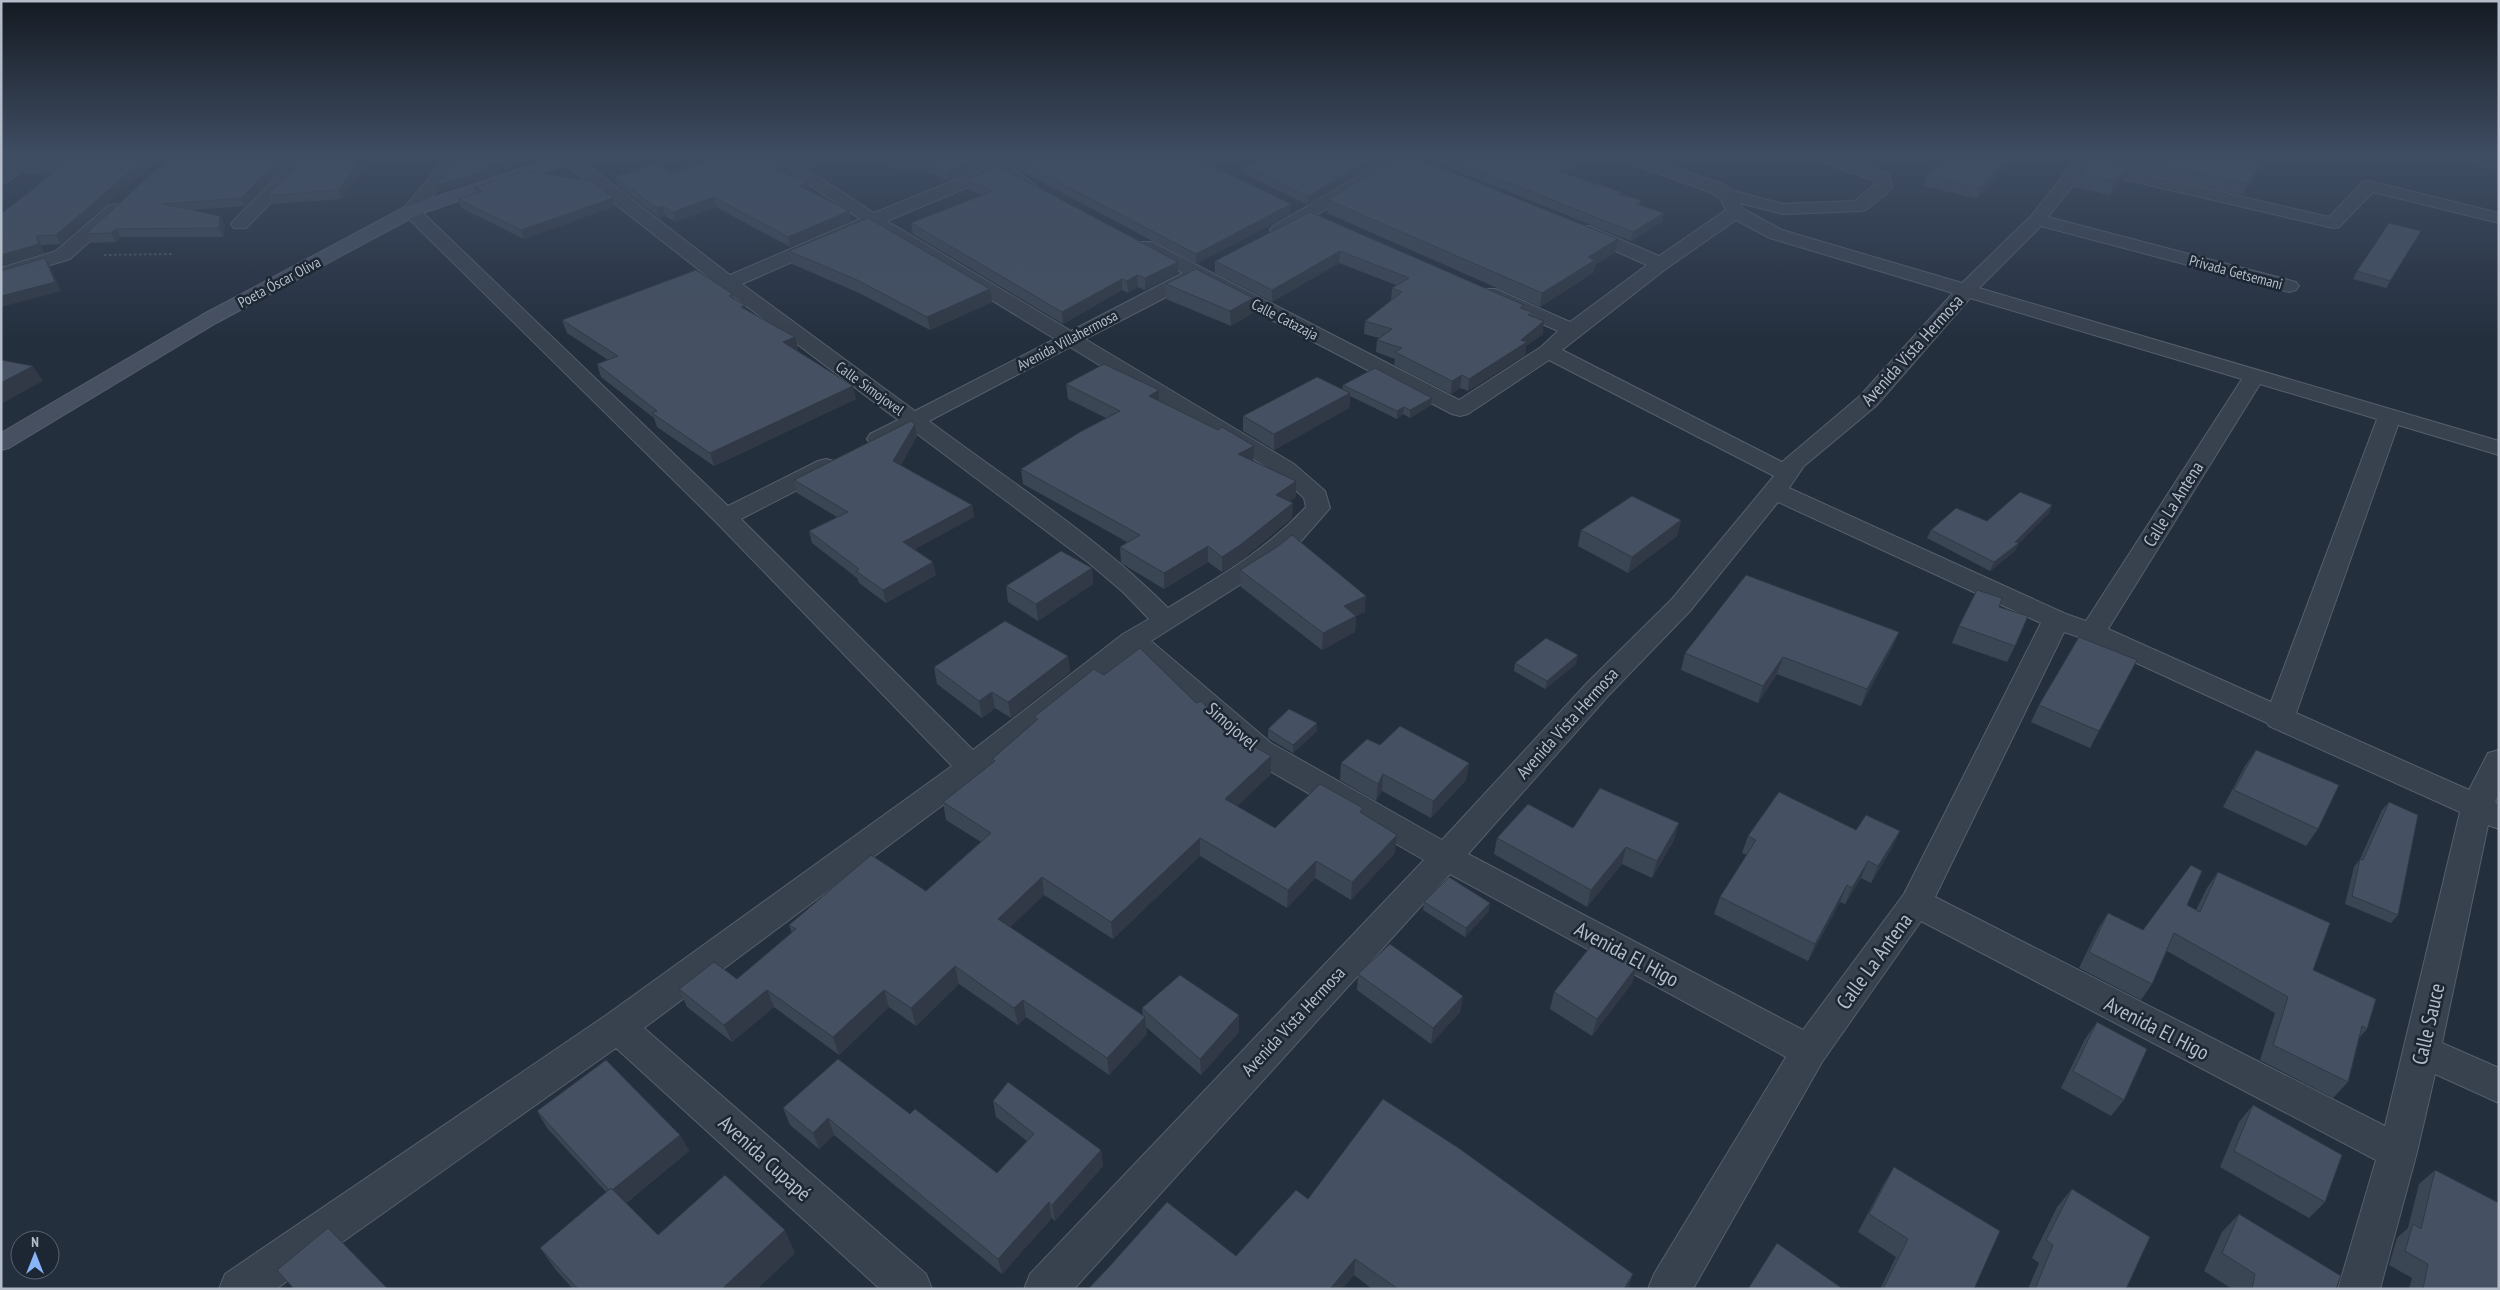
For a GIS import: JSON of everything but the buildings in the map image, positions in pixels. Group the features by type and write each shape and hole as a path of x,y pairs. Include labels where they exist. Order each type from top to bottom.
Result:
{"street":[{"path":"1,274 63,255 106,217"},
{"path":"240,224 247,217"},
{"name":"Poeta Óscar Oliva","path":"1,443 209,320 401,217"},
{"path":"416,217 725,517 972,767"},
{"name":"Calle Simojovel","path":"645,217 728,283 1098,558 1132,586 1166,622"},
{"path":"240,1289 618,1027 972,767 1133,640 1166,622 1267,557 1293,535 1318,508 1316,496 1286,469 869,217"},
{"path":"728,283 880,217"},
{"path":"1266,237 1303,217"},
{"path":"1708,217 1660,264 1572,330 1548,351 1782,482 2056,620 2092,632 2487,813"},
{"path":"1752,217 1776,234 2499,448"},
{"name":"Avenida Vista Hermosa","path":"1045,1289 1446,857 1598,689 1681,605 1782,482 1794,462 1868,401 1966,290 2039,217"},
{"path":"2307,217 2333,224 2339,217"},
{"name":"Privada Getsemani","path":"2037,220 2289,286"},
{"path":"1568,224 1660,264"},
{"name":"Calle Catazaja","path":"1127,237 1460,409 1548,351"},
{"name":"Avenida Villahermosa","path":"725,517 915,421 1222,260"},
{"path":"1472,286 1572,330"},
{"name":"Calle La Antena","path":"2092,632 2254,376"},
{"path":"2279,719 2390,416"},
{"name":"Calle La Antena","path":"1668,1289 1809,1051 1916,903 2056,620"},
{"name":"Simojovel","path":"1133,640 1260,751 1446,857"},
{"name":"Calle Sauce","path":"2359,1289 2398,1152 2422,1051 2487,813 2499,761"},
{"name":"Avenida El Higo","path":"1446,857 1809,1051"},
{"name":"Avenida El Higo","path":"1916,903 2398,1152"},
{"name":"Avenida Cupapé","path":"618,1027 911,1289"},
{"path":"2422,1051 2499,1086"}],"path":[{"path":"63,255 172,254"}]}
